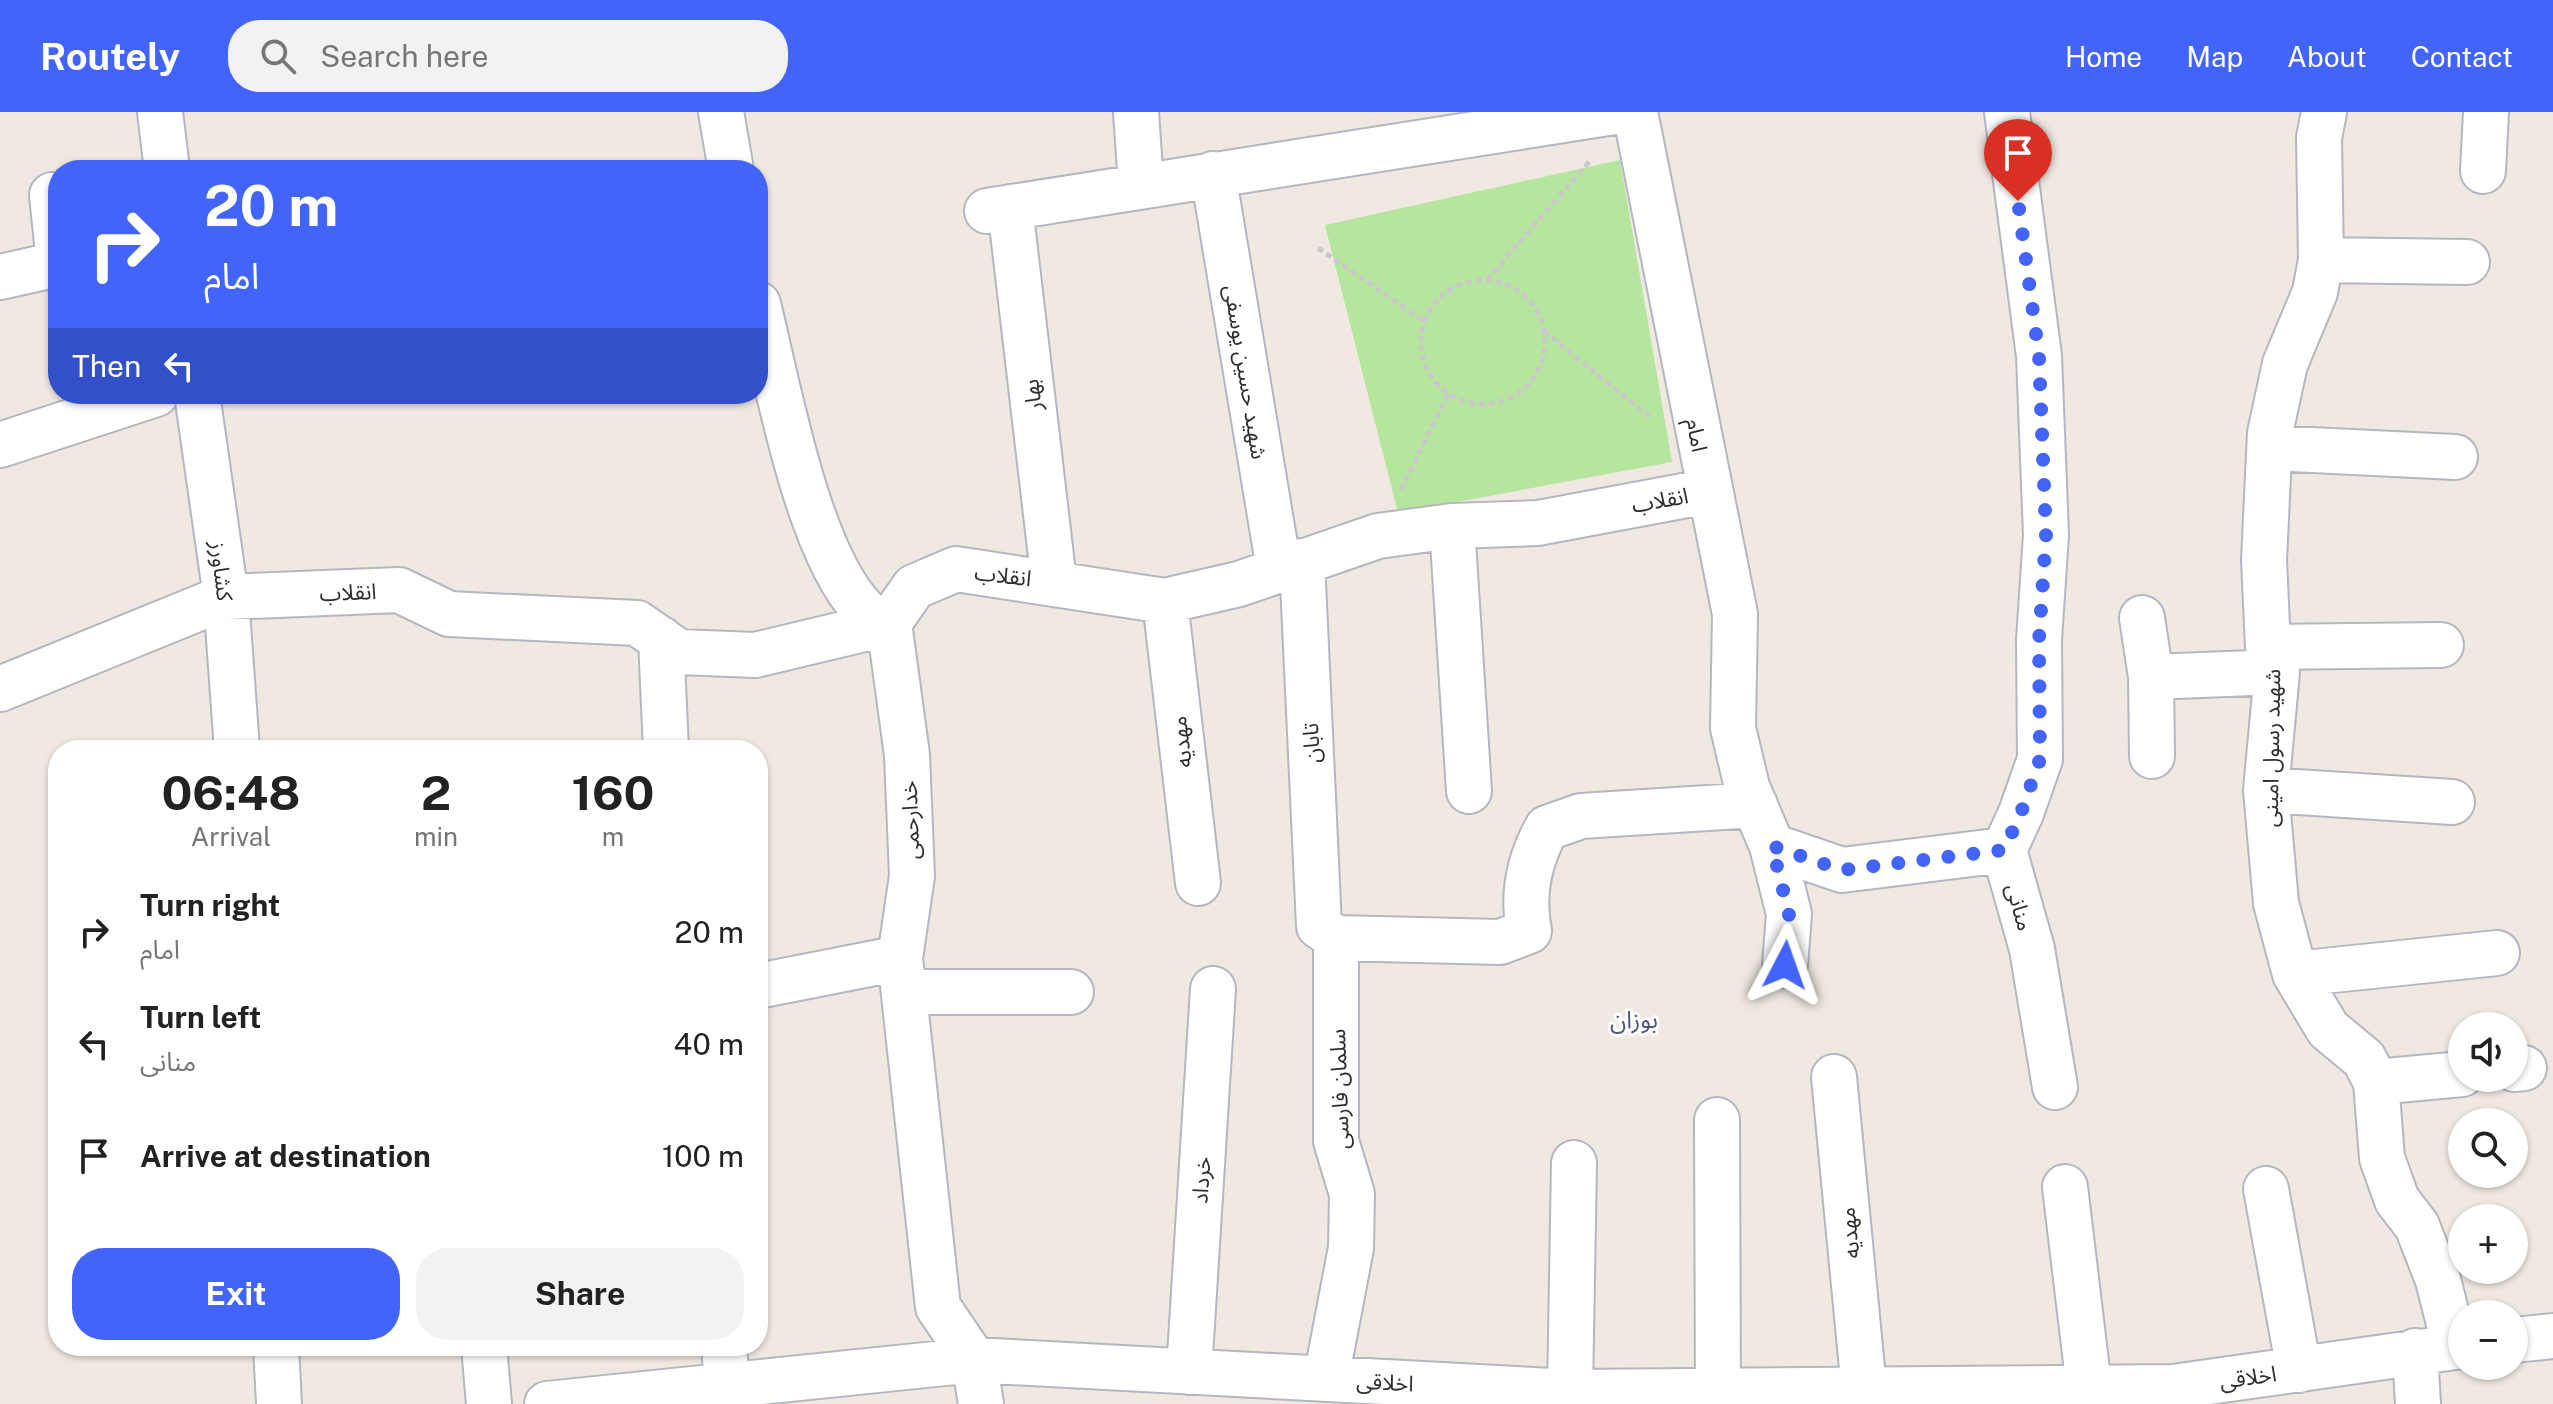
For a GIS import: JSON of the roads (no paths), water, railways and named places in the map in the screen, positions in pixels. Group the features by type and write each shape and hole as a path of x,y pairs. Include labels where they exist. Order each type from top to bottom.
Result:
{"street":[{"path":"160,112 166,160"},
{"path":"721,112 729,160"},
{"path":"1136,112 1141,185 1213,174 1468,123 1614,112"},
{"name":"امام","path":"1635,112 1735,614 1733,728 1755,805 1772,846 1789,914 1785,965"},
{"path":"1772,846 1842,870 2004,850 2040,759 2039,640 2046,535 2039,356 2007,112"},
{"name":"شهید رسول امینی","path":"2324,112 2319,138 2321,260 2315,292 2285,364 2270,448 2264,560 2273,659 2266,790 2276,903 2295,974 2328,1029 2364,1059 2376,1082"},
{"path":"2483,171 2486,112"},
{"name":"شهید حسین یوسفی","path":"1213,174 1291,565"},
{"name":"بهار","path":"1054,582 999,209 1141,185"},
{"path":"2321,260 2467,262"},
{"path":"0,277 48,266"},
{"path":"768,344 794,448 828,558 864,611 889,623"},
{"name":"کشاورز","path":"198,404 226,597 236,740"},
{"path":"0,445 74,407"},
{"path":"2270,448 2455,457"},
{"name":"انقلاب","path":"0,689 226,597 399,590 449,614 637,623 679,652 755,655 889,623 914,587 956,569 1165,601 1239,584 1378,536 1452,526 1538,523 1706,475"},
{"path":"1452,526 1469,791"},
{"name":"تابان","path":"1291,565 1328,932"},
{"name":"مهدیه","path":"1165,601 1198,883"},
{"path":"2142,618 2151,677 2152,756"},
{"name":"خدارحمی","path":"889,623 907,755 912,876 902,975 938,1307 974,1360"},
{"path":"661,639 666,740"},
{"path":"2151,677 2273,659 2441,645"},
{"path":"2266,790 2452,802"},
{"path":"1328,932 1500,942 1529,931 1524,907 1534,851 1547,828 1581,816 1755,805"},
{"name":"منانی","path":"2004,850 2032,949 2055,1087"},
{"name":"سلمان فارسی","path":"1326,1379 1351,1248 1352,1194 1336,1141 1328,932"},
{"path":"2295,974 2497,953"},
{"path":"768,985 902,975 1071,992"},
{"name":"خرداد","path":"1189,1372 1213,989"},
{"path":"2418,1404 2444,1348 2438,1280 2417,1226 2397,1200 2382,1158 2376,1082 2448,1075"},
{"name":"مهدیه","path":"1834,1077 1864,1389"},
{"path":"1717,1120 1718,1391"},
{"path":"1570,1392 1574,1163"},
{"path":"2065,1187 2089,1387"},
{"path":"2266,1189 2299,1370"},
{"path":"2528,1339 2553,1336"},
{"name":"اخلاقی","path":"547,1404 710,1381 879,1387 974,1360 1189,1372 1242,1389 1326,1379 1483,1396 1718,1391 1773,1397 1864,1389 2173,1387 2444,1348"},
{"path":"277,1356 279,1404"},
{"path":"485,1356 489,1404"},
{"path":"974,1360 981,1404"}],"district":[{"name":"بوزان","path":"1634,1019"}]}
